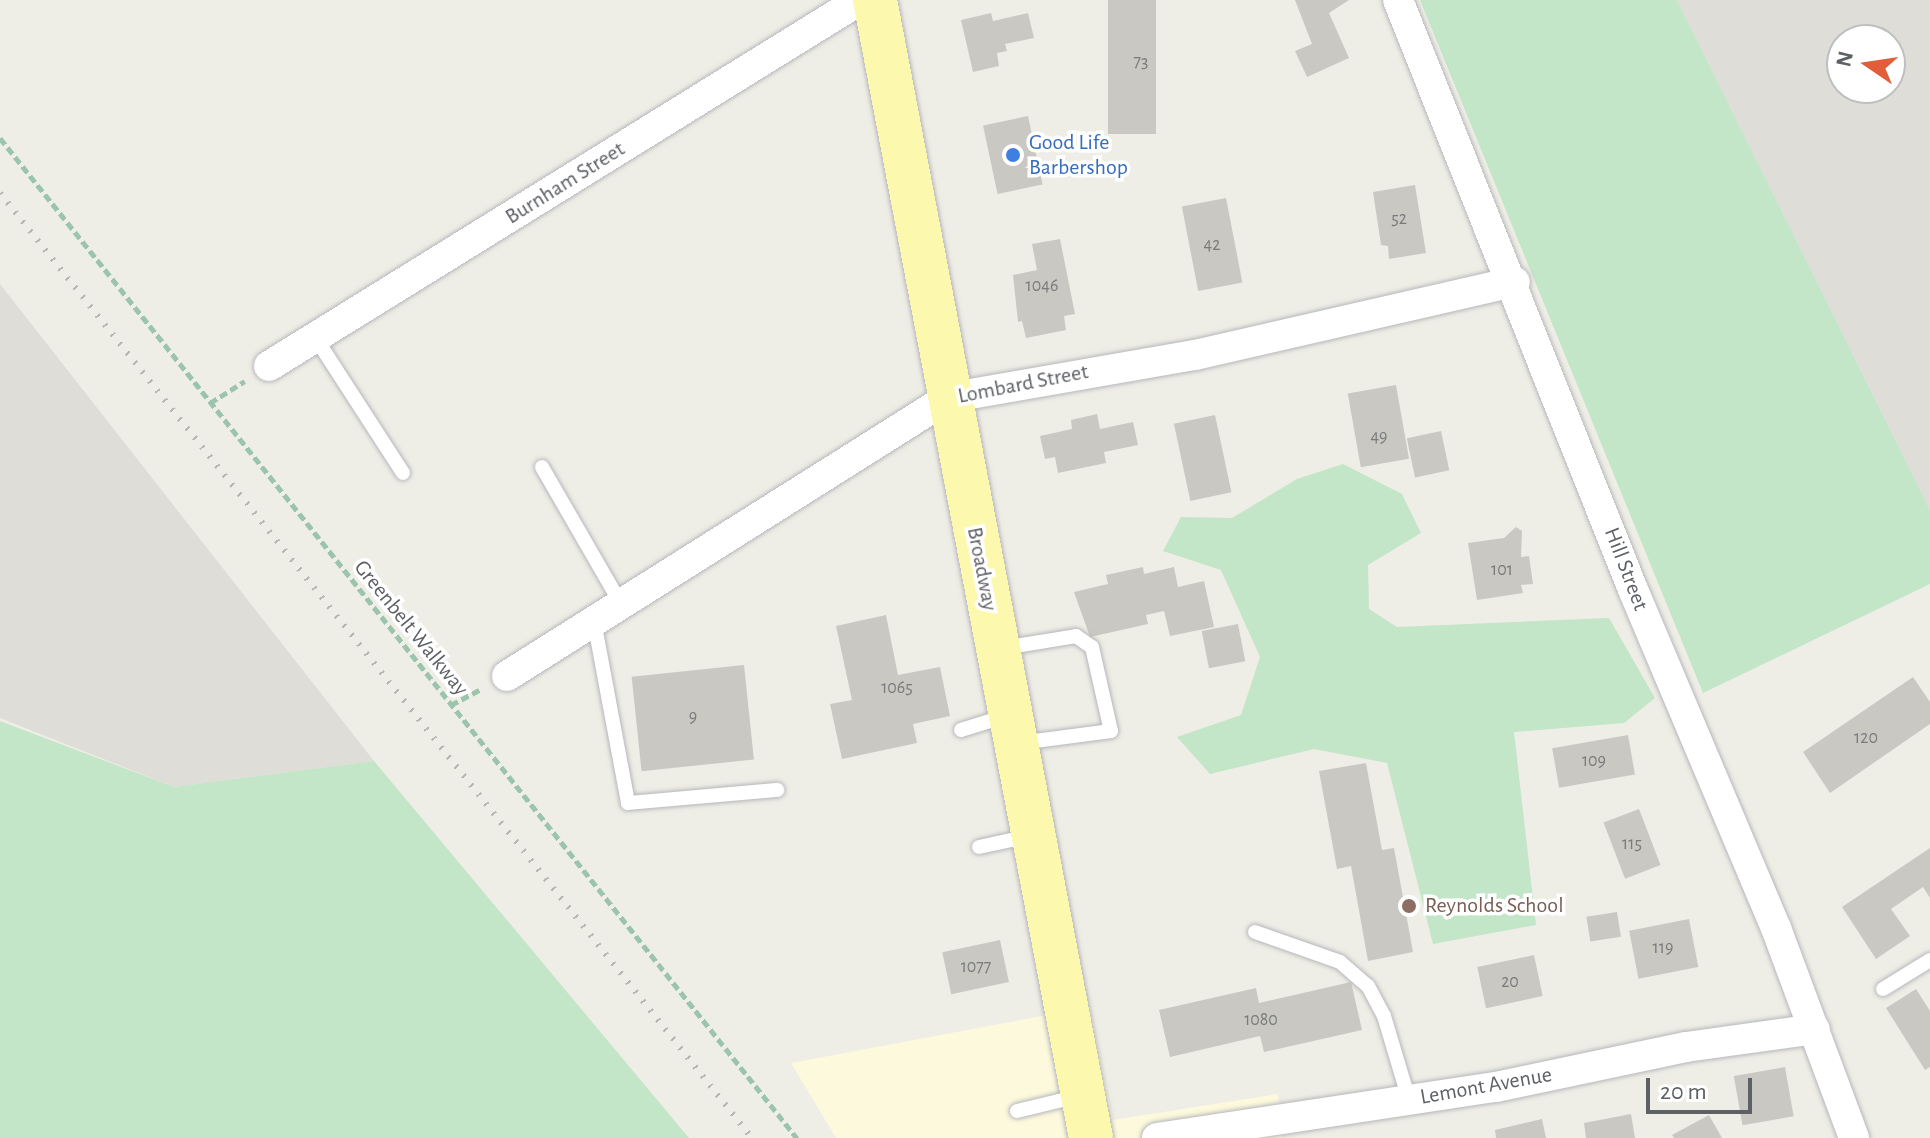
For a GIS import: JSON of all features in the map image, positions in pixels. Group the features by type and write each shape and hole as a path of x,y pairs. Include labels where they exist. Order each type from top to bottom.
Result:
{"main road":[{"name":"Broadway","path":"875,0 948,398 1091,1138"}],"street":[{"name":"Burnham Street","path":"269,366 860,0"},
{"name":"Hill Street","path":"1398,0 1515,282 1634,592 1815,1029 1854,1138"},
{"name":"Lombard Street","path":"507,676 948,398 1195,355 1515,282"},
{"name":"Lemont Avenue","path":"1157,1138 1409,1100 1815,1029"}],"lane":[{"path":"315,337 403,473"},
{"path":"542,467 621,604"},
{"path":"594,621 628,803 777,790"},
{"path":"961,730 1111,731 1092,647 1076,636 997,649"},
{"path":"979,847 1034,835"},
{"path":"1255,932 1328,956 1368,986 1384,1016 1409,1100"},
{"path":"1883,989 1930,960"},
{"path":"1017,1111 1083,1095"}],"path":[{"name":"Greenbelt Walkway","path":"0,138 797,1138"}],"shaded area":[{"path":"1677,0 1930,0 1930,510"},
{"path":"0,284 374,761 174,787 0,718"},
{"path":"1090,1007 1113,1120 1278,1094 1281,1138 836,1138 791,1063"}],"green space":[{"path":"1420,0 1677,0 1930,510 1930,584 1703,693"},
{"path":"1343,464 1402,494 1421,533 1368,565 1369,609 1397,627 1609,618 1655,698 1624,723 1514,732 1536,925 1433,944 1387,763 1314,749 1210,774 1177,737 1241,715 1260,657 1221,570 1163,551 1181,517 1232,518 1297,479"},
{"path":"0,721 174,787 374,761 689,1138 0,1138"}],"building":[{"path":"1108,0 1156,0 1156,134 1108,134"},
{"path":"1295,0 1349,0 1329,13 1349,58 1307,77 1295,51 1312,44"},
{"path":"991,13 993,21 1028,13 1034,38 1005,44 1007,51 997,53 999,66 973,72 961,20"},
{"name":"Good Life Barbershop","path":"1028,116 1043,184 998,194 983,126"},
{"path":"1415,185 1426,253 1389,259 1388,246 1381,245 1373,192"},
{"path":"1226,198 1242,282 1198,291 1182,207"},
{"path":"1060,239 1075,314 1064,316 1066,330 1026,338 1022,321 1018,322 1013,275 1037,270 1032,244"},
{"path":"1396,385 1409,459 1361,467 1348,394"},
{"path":"1097,414 1100,429 1133,422 1138,445 1104,452 1106,463 1058,473 1055,457 1045,459 1040,436 1072,429 1071,420"},
{"path":"1215,415 1231,492 1190,501 1174,424"},
{"path":"1441,431 1449,470 1415,477 1407,438"},
{"path":"1516,527 1522,531 1521,557 1529,556 1533,584 1521,585 1523,593 1477,600 1468,543 1504,538"},
{"path":"1143,567 1144,574 1174,567 1178,587 1204,581 1214,627 1170,636 1164,611 1146,615 1148,624 1090,637 1074,592 1108,584 1106,575"},
{"path":"886,615 898,675 940,667 950,716 913,724 917,743 842,759 830,704 852,700 836,626"},
{"path":"1238,624 1245,661 1209,668 1202,631"},
{"path":"744,665 754,759 642,771 632,677"},
{"path":"1913,677 1930,702 1930,724 1830,793 1803,752"},
{"path":"1628,735 1635,774 1559,788 1552,748"},
{"path":"1366,763 1382,850 1394,848 1413,952 1368,961 1351,866 1337,869 1319,771"},
{"path":"1639,809 1661,865 1625,879 1604,823"},
{"path":"1930,848 1930,898 1923,887 1891,909 1910,936 1876,959 1842,907"},
{"path":"1617,912 1621,937 1590,942 1586,917"},
{"path":"1689,919 1698,967 1638,979 1629,931"},
{"path":"1000,940 1009,982 951,994 942,952"},
{"path":"1534,955 1543,996 1486,1008 1477,967"},
{"path":"1351,982 1362,1030 1264,1052 1260,1036 1170,1057 1159,1010 1256,988 1259,1003"},
{"path":"1916,989 1930,1011 1930,1067 1925,1070 1886,1008"},
{"path":"1785,1067 1794,1116 1742,1125 1734,1076"},
{"path":"1631,1114 1635,1138 1586,1138 1584,1123"},
{"path":"1709,1115 1722,1138 1674,1138 1672,1135"},
{"path":"1542,1119 1546,1138 1496,1138 1495,1130"}],"railway":[{"path":"0,193 752,1138"}],"place":[{"name":"Good Life Barbershop","path":"1013,155"},
{"name":"Reynolds School","path":"1409,906"}]}
